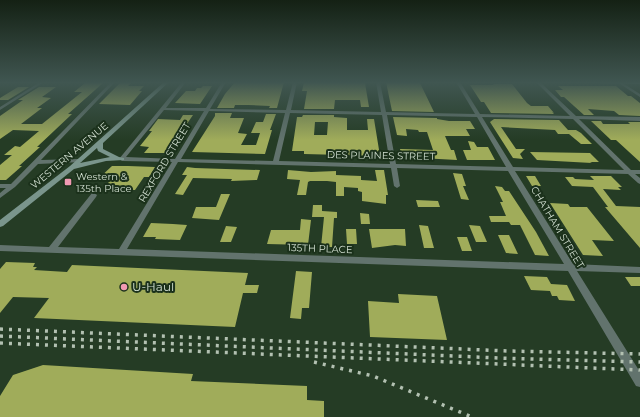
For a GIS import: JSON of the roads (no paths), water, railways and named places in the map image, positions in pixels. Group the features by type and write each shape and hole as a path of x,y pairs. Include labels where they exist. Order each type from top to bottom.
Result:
{"main road":[{"name":"WESTERN AVENUE","path":"0,224 72,168 146,101"},
{"path":"100,143 100,150 122,159"},
{"path":"72,168 106,159 122,159"}],"street":[{"path":"0,196 13,186 94,101"},
{"path":"122,159 168,101"},
{"name":"REXFORD STREET","path":"122,252 212,101"},
{"path":"276,163 290,101"},
{"path":"382,101 396,186"},
{"name":"CHATHAM STREET","path":"470,101 640,382"},
{"path":"559,101 640,182"},
{"path":"0,109 3,105"},
{"path":"162,109 640,119"},
{"name":"DES PLAINES STREET","path":"122,159 640,172"},
{"path":"36,162 79,161"},
{"path":"0,186 13,186"},
{"path":"52,250 94,195"},
{"name":"135TH PLACE","path":"0,248 640,270"}],"railway":[{"path":"0,329 508,351 640,354"},
{"path":"0,336 499,358 640,362"},
{"path":"0,343 640,370"},
{"path":"314,362 373,376 472,417"}],"place":[{"name":"Western & 135th Place","path":"68,182"},
{"name":"U-Haul","path":"124,287"}]}
